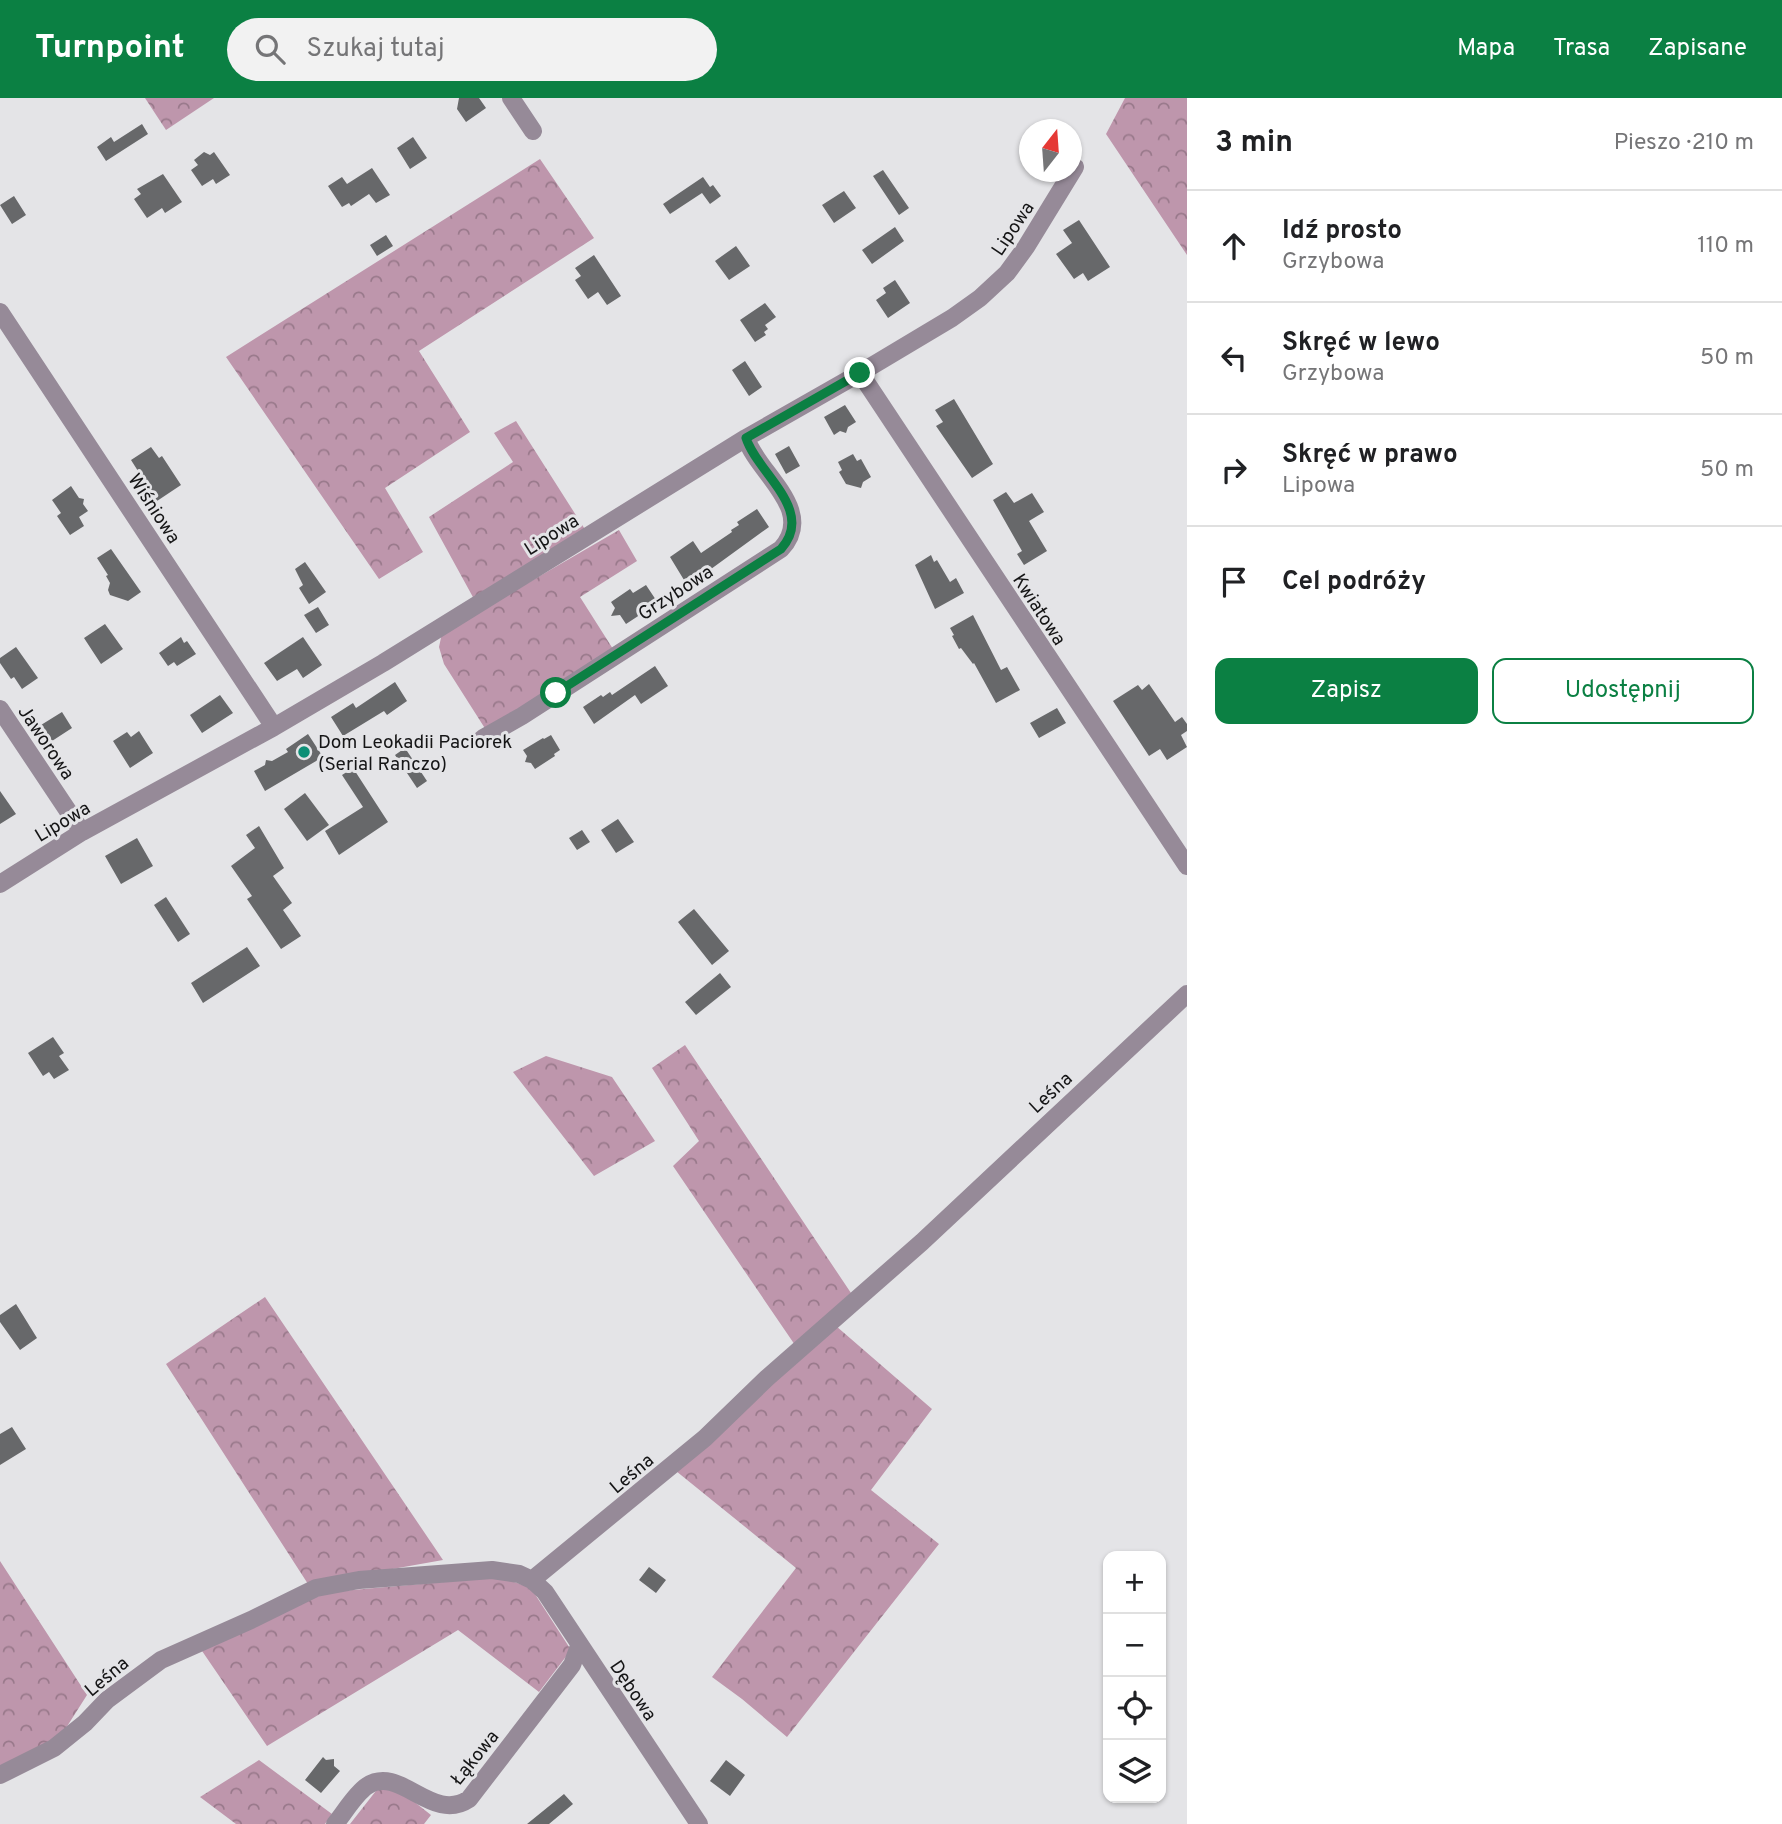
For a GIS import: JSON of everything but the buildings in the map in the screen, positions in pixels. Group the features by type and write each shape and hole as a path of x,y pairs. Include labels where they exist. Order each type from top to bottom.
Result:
{"street":[{"path":"511,98 533,131"},
{"name":"Lipowa","path":"0,884 82,832 274,727 415,644 746,438 952,318 996,285 1021,254 1066,182"},
{"name":"Wiśniowa","path":"0,312 274,727"},
{"name":"Kwiatowa","path":"860,373 1187,866"},
{"name":"Grzybowa","path":"483,738 522,716 781,549 791,536 788,505 749,448 746,438"},
{"name":"Jaworowa","path":"0,709 82,832"},
{"name":"Leśna","path":"0,1775 54,1748 115,1693 161,1660 316,1588 359,1580 492,1570 519,1574 532,1580 705,1438 767,1378 922,1242 1187,994"},
{"name":"Dębowa","path":"532,1580 545,1592 699,1824"},
{"name":"Łąkowa","path":"335,1824 364,1787 382,1781 391,1782 435,1805 449,1807 469,1799 572,1665 579,1646"}],"green space":[{"path":"145,98 214,98 166,130"},
{"path":"1125,98 1187,98 1187,255 1106,134"},
{"path":"540,159 594,238 419,351 470,432 385,488 423,552 379,579 226,357"},
{"path":"516,421 586,531 474,599 429,517 513,462 494,433"},
{"path":"619,530 637,561 580,597 613,649 486,730 444,664 439,647 442,633"},
{"path":"685,1045 853,1296 797,1348 673,1166 699,1141 652,1068"},
{"path":"546,1056 612,1077 655,1141 594,1176 513,1072"},
{"path":"265,1297 443,1560 308,1584 166,1364"},
{"path":"836,1326 932,1409 871,1490 939,1544 787,1737 712,1677 796,1568 676,1471"},
{"path":"0,1561 87,1695 59,1739 0,1771"},
{"path":"500,1577 531,1588 571,1650 539,1692 458,1630 267,1746 200,1648 318,1593"},
{"path":"259,1760 332,1814 325,1824 236,1824 200,1797"},
{"path":"379,1787 398,1789 431,1815 424,1824 350,1824"}],"place":[{"name":"Dom Leokadii Paciorek (Serial Ranczo)","path":"304,752"}],"route":[{"path":"556,693 781,549 791,536 788,505 749,448 746,438 860,373"}]}
